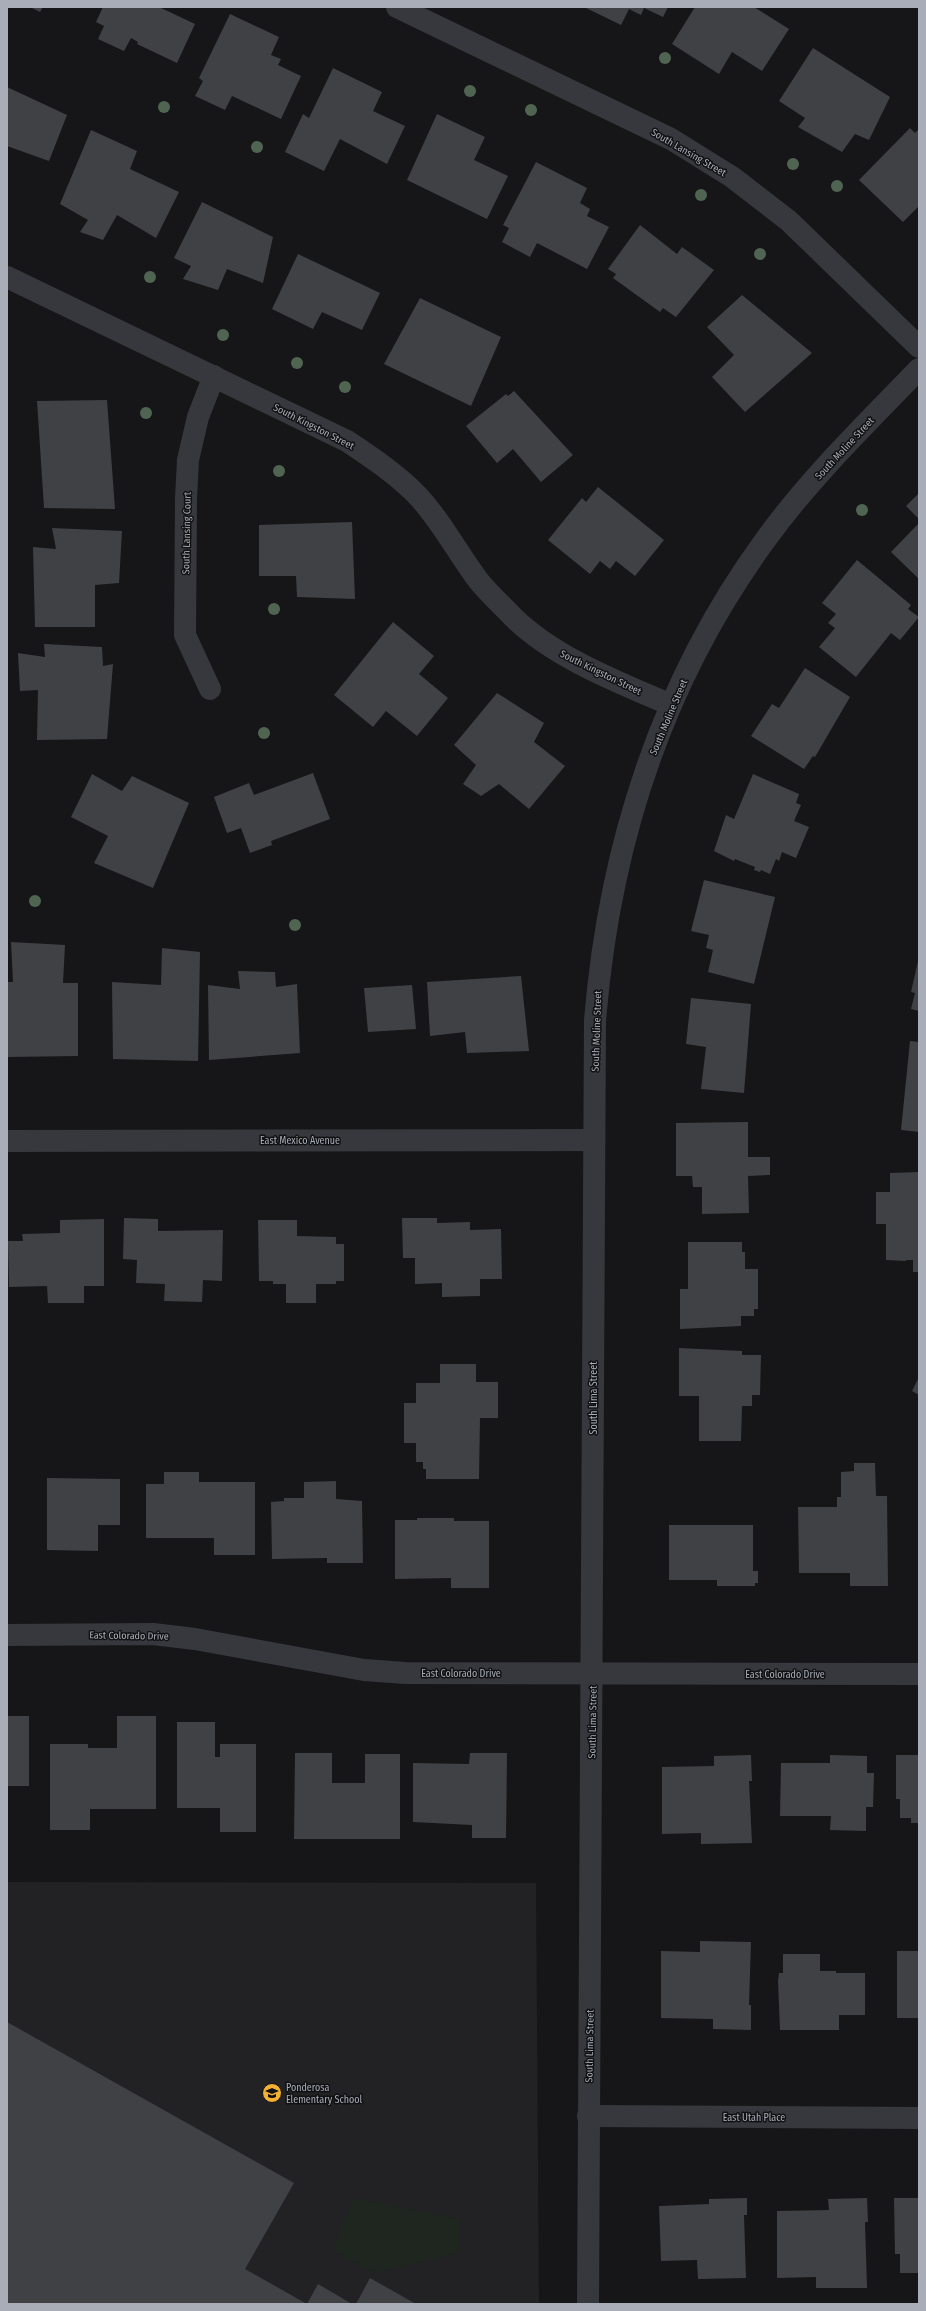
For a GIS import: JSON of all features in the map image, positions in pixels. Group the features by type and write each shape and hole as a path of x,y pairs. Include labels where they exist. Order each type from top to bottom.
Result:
{"street":[{"name":"South Lansing Street","path":"397,7 671,139 732,177 789,222 919,347"},
{"name":"South Kingston Street","path":"7,277 347,440 384,465 416,495 444,530 479,581 515,618 556,649 602,674 671,705"},
{"name":"South Moline Street","path":"594,1140 595,1021 599,974 614,879 640,787 671,705 714,619 766,539 825,465 919,369"},
{"name":"South Lansing Court","path":"210,689 185,635 186,498 188,460 198,417 214,376"},
{"name":"East Mexico Avenue","path":"7,1141 594,1140"},
{"name":"South Lima Street","path":"588,2304 594,1140"},
{"name":"East Colorado Drive","path":"7,1635 153,1634 195,1639 364,1670 398,1673 919,1674"},
{"name":"East Utah Place","path":"588,2116 919,2118"}],"shaded area":[{"name":"Ponderosa Elementary School","path":"7,1882 536,1883 539,2304 7,2304"},
{"path":"354,2198 461,2219 458,2253 375,2273 332,2250"}],"building":[{"path":"30,7 43,7 40,12"},
{"path":"103,7 159,7 195,24 177,63 137,44 138,42 131,38 124,51 98,39 104,26 96,22"},
{"path":"584,7 668,7 663,17 644,8 641,15 629,9 621,25"},
{"path":"695,7 754,7 789,29 762,71 732,52 719,74 672,44"},
{"path":"230,14 279,37 271,55 281,59 278,65 301,76 281,119 232,96 225,110 195,96 203,81 199,78"},
{"path":"813,48 890,97 869,140 855,134 842,152 798,127 805,118 779,101"},
{"path":"333,68 382,92 373,111 405,126 387,164 340,139 324,171 285,152 303,114 309,118"},
{"path":"7,87 67,115 49,161 7,146"},
{"path":"437,114 485,137 474,160 508,176 487,219 407,180"},
{"path":"910,128 915,133 919,129 919,206 903,222 859,180"},
{"path":"91,130 137,151 130,169 179,192 156,238 117,215 103,240 80,232 88,220 60,204"},
{"path":"536,162 587,188 580,203 590,209 587,216 609,227 587,269 537,243 530,257 502,242 509,228 503,225"},
{"path":"202,202 273,237 263,283 227,269 218,290 183,279 191,266 174,258"},
{"path":"640,225 677,254 682,247 714,270 676,317 663,308 660,312 613,278 616,274 608,269"},
{"path":"298,254 380,293 362,330 322,312 313,329 272,309"},
{"path":"742,295 812,353 745,412 712,377 734,355 707,327"},
{"path":"420,298 501,337 471,406 384,364"},
{"path":"514,391 573,455 541,482 513,449 497,463 466,426 506,394 508,396"},
{"path":"107,400 115,509 44,508 37,401"},
{"path":"598,487 664,540 635,576 616,561 610,569 600,561 590,574 548,540 582,498 586,502"},
{"path":"919,493 919,519 906,506"},
{"path":"352,522 355,599 297,597 296,576 259,576 259,525"},
{"path":"919,523 919,579 891,552"},
{"path":"52,528 122,531 119,583 95,585 95,627 35,627 33,547 56,549"},
{"path":"857,560 911,605 908,609 919,617 900,640 891,633 856,677 819,647 835,628 828,623 836,614 822,603"},
{"path":"393,622 434,656 419,674 448,698 417,736 386,711 373,727 334,695"},
{"path":"44,644 102,647 103,666 113,664 107,739 37,740 38,690 20,691 18,653 45,657"},
{"path":"805,668 850,697 815,757 813,756 804,769 751,736 772,704 779,708"},
{"path":"497,693 544,723 534,742 565,766 529,809 499,784 481,796 463,784 476,765 454,745"},
{"path":"313,773 330,819 271,841 272,845 250,853 241,828 227,833 214,797 249,783 254,795"},
{"path":"92,774 122,791 132,776 189,803 153,888 94,863 108,836 71,817"},
{"path":"753,774 799,794 796,803 801,805 794,821 809,827 796,858 782,852 779,861 776,859 770,874 761,870 760,872 754,870 755,867 735,859 734,861 714,851 726,815 734,819"},
{"path":"704,880 775,897 754,984 708,972 713,950 706,948 709,935 691,931"},
{"path":"11,942 65,945 63,983 78,983 78,1056 7,1057 7,982 13,982"},
{"path":"162,948 200,952 198,1061 113,1059 112,982 161,985"},
{"path":"918,961 919,1011 911,1009 915,993 911,992"},
{"path":"238,971 275,972 276,987 297,984 300,1053 209,1060 208,985 240,989"},
{"path":"521,976 529,1051 467,1053 465,1032 430,1036 427,982"},
{"path":"412,985 416,1029 368,1032 364,988"},
{"path":"691,998 751,1004 744,1093 701,1089 706,1047 686,1044"},
{"path":"910,1041 919,1042 919,1132 901,1130"},
{"path":"748,1122 748,1157 770,1157 770,1175 748,1176 749,1213 702,1214 702,1187 693,1187 692,1176 676,1176 676,1123"},
{"path":"919,1172 919,1272 913,1272 913,1260 886,1260 886,1224 876,1224 876,1192 890,1192 890,1173"},
{"path":"124,1218 158,1219 158,1231 223,1230 222,1281 203,1280 202,1302 164,1301 165,1284 136,1283 137,1260 123,1259"},
{"path":"402,1218 437,1218 437,1223 470,1222 470,1230 501,1229 502,1279 480,1279 480,1296 442,1297 442,1283 415,1284 415,1258 403,1258"},
{"path":"104,1219 104,1286 84,1286 84,1303 48,1303 47,1286 9,1287 8,1241 23,1241 22,1234 60,1233 60,1220"},
{"path":"258,1220 297,1220 297,1236 336,1237 336,1244 344,1244 344,1281 336,1281 336,1284 316,1284 316,1303 286,1303 286,1284 273,1284 273,1281 259,1281"},
{"path":"688,1242 742,1242 742,1252 745,1252 745,1269 758,1269 758,1309 754,1309 754,1316 741,1316 741,1326 680,1329 680,1289 688,1289"},
{"path":"679,1348 742,1351 742,1355 761,1355 760,1395 752,1395 752,1406 742,1406 741,1441 699,1441 699,1396 679,1396"},
{"path":"440,1364 476,1364 476,1382 498,1382 498,1418 480,1418 479,1479 426,1479 426,1469 423,1469 423,1462 416,1462 416,1443 404,1443 404,1403 416,1403 416,1383 440,1383"},
{"path":"919,1377 919,1395 912,1391"},
{"path":"854,1463 875,1463 876,1496 887,1496 888,1586 850,1586 850,1573 799,1573 798,1507 837,1507 837,1497 841,1497 841,1472 854,1471"},
{"path":"164,1472 199,1472 199,1482 255,1482 255,1555 214,1555 214,1538 146,1538 146,1484 164,1484"},
{"path":"47,1478 120,1479 120,1525 98,1525 98,1551 47,1550"},
{"path":"336,1481 336,1499 362,1501 363,1563 327,1563 327,1558 272,1559 271,1502 284,1501 284,1498 304,1498 304,1482"},
{"path":"417,1518 454,1518 454,1521 489,1521 489,1588 451,1588 451,1578 395,1579 395,1520 417,1520"},
{"path":"669,1525 753,1525 753,1571 758,1571 758,1583 755,1583 755,1586 717,1586 717,1580 669,1580"},
{"path":"7,1716 29,1716 29,1786 7,1786"},
{"path":"117,1716 156,1716 156,1809 90,1809 90,1830 50,1830 50,1744 88,1744 88,1748 117,1748"},
{"path":"177,1722 215,1722 215,1757 220,1757 220,1744 256,1744 256,1832 220,1832 220,1808 177,1808"},
{"path":"295,1753 332,1753 332,1783 365,1783 365,1754 400,1754 400,1839 294,1839"},
{"path":"470,1753 507,1753 506,1838 472,1838 472,1825 413,1822 413,1763 469,1764"},
{"path":"751,1755 752,1781 749,1781 752,1843 701,1844 701,1833 662,1834 662,1767 714,1766 714,1756"},
{"path":"830,1755 867,1756 867,1773 874,1773 873,1807 866,1807 866,1831 830,1830 831,1816 780,1816 781,1763 830,1763"},
{"path":"896,1755 919,1755 919,1823 911,1823 911,1818 900,1818 900,1799 896,1799"},
{"path":"700,1941 751,1942 749,2005 751,2005 751,2030 713,2029 713,2019 661,2018 661,1951 700,1952"},
{"path":"897,1951 919,1951 919,2018 897,2018"},
{"path":"783,1954 820,1954 820,1971 836,1971 836,1973 865,1973 865,2015 839,2015 839,2030 780,2030 778,1981 779,1973 783,1973"},
{"path":"7,2022 294,2183 245,2269 307,2304 7,2304"},
{"path":"747,2198 747,2215 744,2215 746,2278 698,2279 697,2260 661,2261 659,2206 709,2204 709,2199"},
{"path":"867,2198 868,2222 865,2222 867,2288 816,2288 816,2277 777,2278 777,2211 829,2210 828,2199"},
{"path":"894,2198 919,2198 919,2273 900,2273 900,2254 895,2254"},
{"path":"370,2278 416,2304 356,2304"},
{"path":"318,2284 352,2304 307,2304"}],"place":[{"name":"Ponderosa Elementary School","path":"272,2093"}]}
